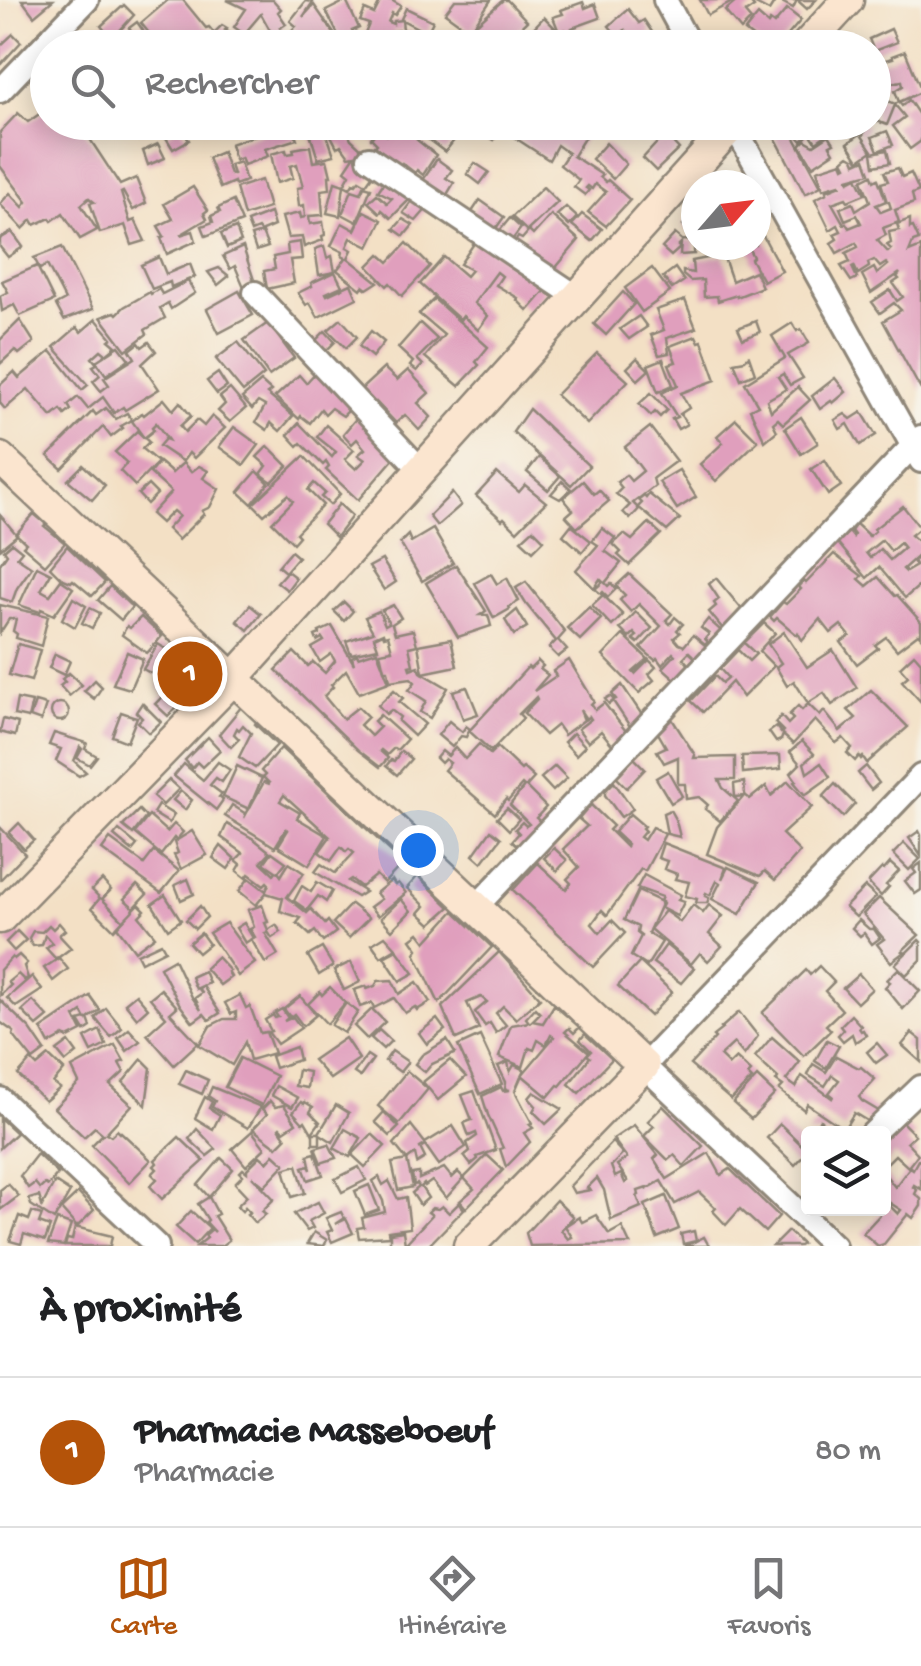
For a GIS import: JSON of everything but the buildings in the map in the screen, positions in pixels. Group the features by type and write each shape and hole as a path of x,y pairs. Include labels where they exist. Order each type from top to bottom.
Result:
{"street":[{"path":"59,30 88,0"},
{"path":"666,0 682,30"},
{"path":"820,30 848,0"},
{"path":"0,91 30,60"},
{"path":"0,918 234,678 719,140"},
{"path":"476,908 918,448 744,140"},
{"path":"369,158 577,297"},
{"path":"255,293 422,470"},
{"path":"0,458 644,1066 801,1201"},
{"path":"468,1246 921,776"},
{"path":"880,1126 921,1087"},
{"path":"0,1099 158,1246"},
{"path":"812,1216 834,1246"}],"place":[{"name":"Pharmacie Masseboeuf","path":"190,674"}]}
